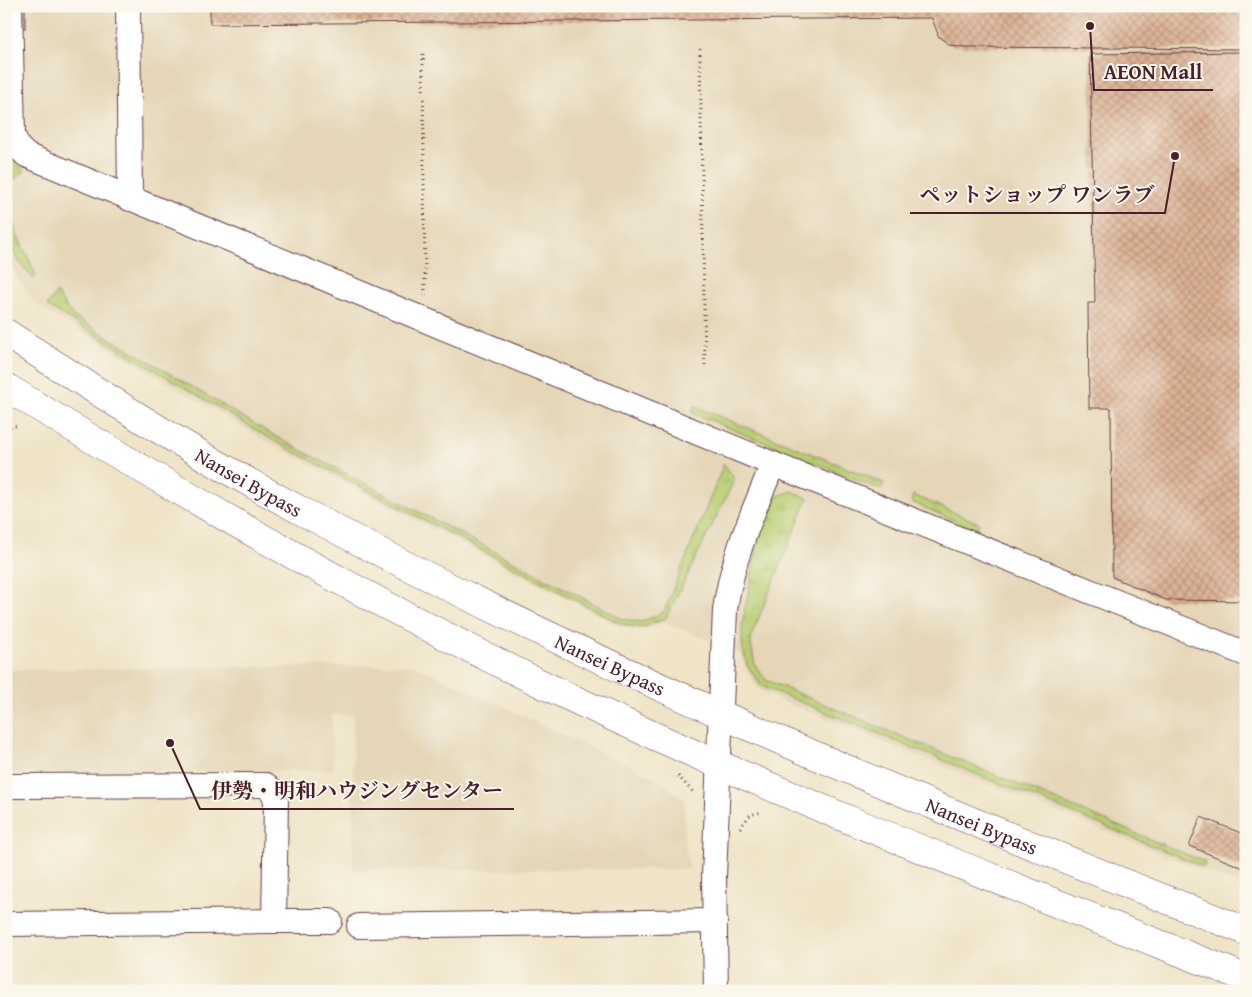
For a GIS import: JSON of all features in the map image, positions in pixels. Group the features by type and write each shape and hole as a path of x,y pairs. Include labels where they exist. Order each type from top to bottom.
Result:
{"highway":[{"name":"Nansei Bypass","path":"6,333 90,388 308,515 566,645 720,714 1055,856 1246,931"},
{"path":"6,387 214,511 418,622 545,685 718,764 1036,895 1246,978"}],"street":[{"path":"128,6 130,199"},
{"path":"11,17 13,135 18,147 26,155 773,464 1246,654"},
{"path":"716,991 715,921 718,764 728,589 741,541 773,464"},
{"path":"6,786 266,785 273,792 276,801 274,921"},
{"path":"6,924 330,921"},
{"path":"359,926 715,921"}],"path":[{"path":"700,49 705,365"},
{"path":"422,54 426,319"},
{"path":"739,830 750,815 761,812 767,813"}],"shaded area":[{"path":"6,6 1246,6 1246,888 779,700 758,689 745,669 740,653 663,622 642,630 619,626 271,444 38,306 20,282 6,257"},
{"path":"414,665 662,781 685,802 684,841 690,869 353,870 353,715 332,715 333,770 6,774 6,670"}],"green space":[{"path":"6,151 25,171 11,182 6,191"},
{"path":"6,207 36,275 34,279 19,261 8,239"},
{"path":"56,293 73,316 278,438 623,619 641,622 664,612 724,464 735,479 666,618 642,628 621,624 276,442 47,306"},
{"path":"694,406 884,483 881,490 692,413"},
{"path":"792,491 808,498 750,639 755,665 766,680 1205,862 1204,867 761,686 747,665 742,645 742,626 760,530 775,497"},
{"path":"913,495 979,523 976,530 911,502"}],"building":[{"path":"6,6 25,6 25,28 6,28"},
{"path":"210,6 1246,6 1246,49 965,47 950,45 939,37 932,18 210,24"},
{"path":"1246,52 1246,601 1166,600 1112,577 1111,408 1089,408 1088,303 1095,303 1090,54"},
{"path":"1201,817 1246,835 1246,869 1189,846"}],"place":[{"name":"AEON Mall","path":"1090,26"},
{"name":"ペットショップ ワンラブ","path":"1175,156"},
{"name":"伊勢・明和ハウジングセンター","path":"170,743"}]}
